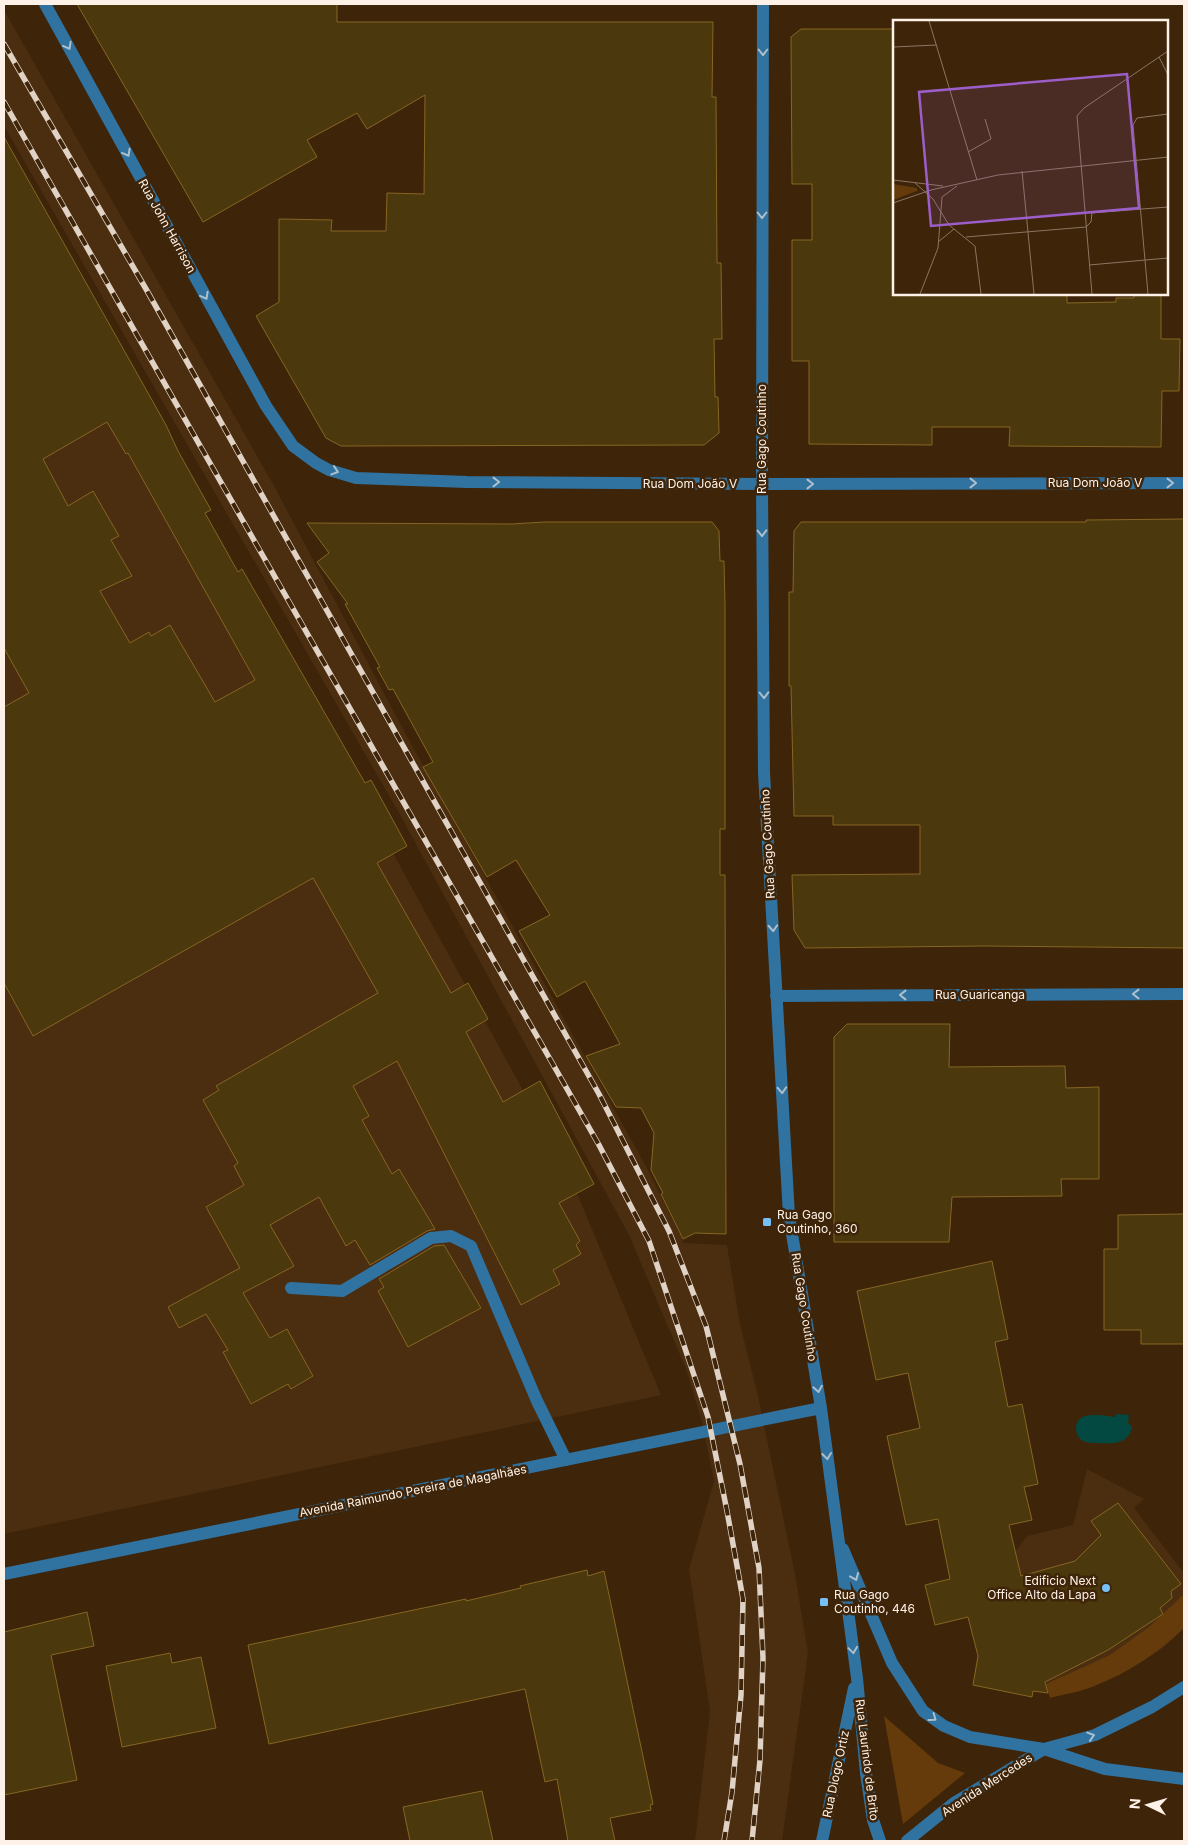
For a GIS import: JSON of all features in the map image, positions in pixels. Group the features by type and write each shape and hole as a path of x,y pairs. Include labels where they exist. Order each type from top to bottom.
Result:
{"street":[{"name":"Rua John Harrison","path":"44,4 266,406 294,446"},
{"name":"Rua Gago Coutinho","path":"763,4 762,484 764,773 776,996 790,1216 821,1408 836,1533 857,1678"},
{"name":"Rua Dom João V","path":"294,446 316,463 329,470 356,478 467,482 762,484 1184,483"},
{"name":"Rua Guaricanga","path":"776,996 1184,994"},
{"path":"291,1288 342,1291 431,1238 452,1236 470,1246 536,1401 566,1460"},
{"name":"Avenida Raimundo Pereira de Magalhães","path":"4,1574 821,1408"},
{"path":"836,1533 892,1662 923,1711 944,1726 970,1737 1044,1749"},
{"name":"Rua Diogo Ortiz","path":"822,1841 857,1678"},
{"name":"Rua Laurindo de Brito","path":"857,1678 866,1773 873,1820 880,1841"},
{"name":"Avenida Mercedes","path":"907,1841 954,1803 1044,1749 1096,1735 1152,1707 1184,1687"},
{"name":"Avenida Mercedes","path":"1044,1749 1105,1769 1184,1779"}],"shaded area":[{"path":"4,10 273,484 403,729 648,1170 684,1243 727,1245 740,1324 758,1396 795,1574 808,1653 782,1841 695,1841 710,1711 689,1569 714,1481 702,1422 686,1369 629,1235 399,813 4,126"},
{"path":"4,172 376,822 570,1176 661,1395 4,1534"},
{"path":"1087,1469 1144,1499 1134,1508 1184,1573 1184,1628 1163,1648 1130,1668 1093,1687 1050,1698 1015,1552 1027,1536 1073,1525"},
{"path":"1184,1594 1184,1628 1164,1646 1131,1669 1107,1681 1084,1690 1050,1698 1046,1684 1110,1655 1149,1627"},
{"path":"884,1716 938,1763 965,1773 903,1824"}],"water":[{"path":"1116,1414 1129,1415 1128,1423 1132,1427 1128,1437 1120,1442 1090,1443 1083,1441 1076,1432 1077,1422 1081,1418 1092,1415 1116,1417"}],"building":[{"path":"77,4 337,4 337,22 713,22 712,97 716,97 717,263 721,263 722,339 714,339 715,397 718,397 719,433 704,445 341,446 326,438 256,316 279,302 279,219 332,220 331,231 386,231 387,193 424,194 425,95 367,129 357,113 307,140 317,157 203,222"},
{"path":"801,29 893,29 893,295 1067,295 1067,303 1116,302 1116,298 1134,298 1134,295 1161,295 1161,339 1180,339 1179,391 1162,391 1161,447 1009,446 1010,427 932,427 932,445 809,444 809,361 792,361 792,240 812,240 812,184 792,184 791,37"},
{"path":"4,137 166,425 178,451 211,510 205,513 238,572 242,569 365,783 371,780 407,846 377,863 451,993 468,983 488,1019 466,1032 503,1102 540,1081 594,1184 559,1203 580,1241 576,1245 581,1254 553,1270 560,1284 521,1305 397,1061 353,1086 369,1116 362,1120 392,1174 399,1169 435,1229 427,1231 370,1265 355,1240 346,1246 319,1197 270,1225 294,1266 243,1293 270,1338 287,1329 313,1376 291,1389 288,1384 251,1404 223,1352 228,1350 206,1314 179,1328 168,1307 240,1268 206,1207 244,1185 234,1166 238,1163 203,1100 219,1090 216,1086 378,993 313,878 33,1036 4,983 4,707 29,693 4,648","holes":["107,422 126,454 128,453 255,680 215,702 170,625 151,636 149,632 130,643 100,591 132,576 111,540 119,536 93,491 68,506 43,459"]},
{"path":"1184,519 1184,948 983,946 805,948 794,930 792,875 920,874 920,825 833,825 833,816 794,816 791,686 789,686 789,592 793,592 794,531 801,522 1086,522 1086,520"},
{"path":"544,522 712,522 719,531 720,561 724,561 725,605 725,829 720,829 720,875 725,875 726,1234 695,1233 683,1239 651,1170 654,1133 641,1108 616,1107 586,1056 620,1044 585,981 557,997 519,931 550,915 516,860 487,877 423,767 433,762 393,689 389,690 377,668 380,667 345,604 348,604 317,562 329,553 307,523 512,524"},
{"path":"847,1024 950,1024 949,1067 1065,1066 1066,1088 1099,1087 1099,1179 1061,1179 1062,1196 952,1197 949,1242 834,1242 834,1037"},
{"path":"1184,1214 1184,1344 1141,1344 1141,1330 1104,1330 1104,1249 1118,1249 1118,1215"},
{"path":"444,1245 481,1308 408,1347 378,1291 384,1287 379,1279 434,1246"},
{"path":"992,1261 1008,1339 995,1342 1008,1407 1022,1404 1038,1484 1024,1487 1032,1520 1009,1525 1021,1576 1075,1561 1101,1535 1091,1521 1118,1503 1181,1584 1171,1591 1172,1598 1160,1608 1163,1614 1108,1650 1045,1682 1048,1693 1033,1691 1032,1697 973,1685 978,1656 968,1617 935,1625 925,1585 950,1579 938,1519 906,1525 887,1436 920,1428 908,1373 876,1380 857,1291"},
{"path":"587,1570 588,1576 604,1571 653,1804 650,1805 651,1810 610,1818 615,1841 568,1841 557,1779 545,1782 525,1689 269,1744 248,1645 466,1599 466,1601"},
{"path":"87,1612 94,1646 51,1655 77,1780 4,1795 4,1632"},
{"path":"170,1653 172,1663 201,1657 216,1728 122,1747 106,1666"},
{"path":"482,1791 493,1841 410,1841 403,1807"}],"railway":[{"path":"4,44 146,289 599,1094 669,1231 706,1326 740,1464 759,1568 763,1658 760,1760 752,1841"},
{"path":"4,102 599,1145 649,1241 708,1417 743,1599 741,1695 732,1792 724,1841"}],"place":[{"name":"Rua Gago Coutinho, 360","path":"767,1222"},
{"name":"Edificio Next Office Alto da Lapa","path":"1106,1588"},
{"name":"Rua Gago Coutinho, 446","path":"824,1602"}]}
